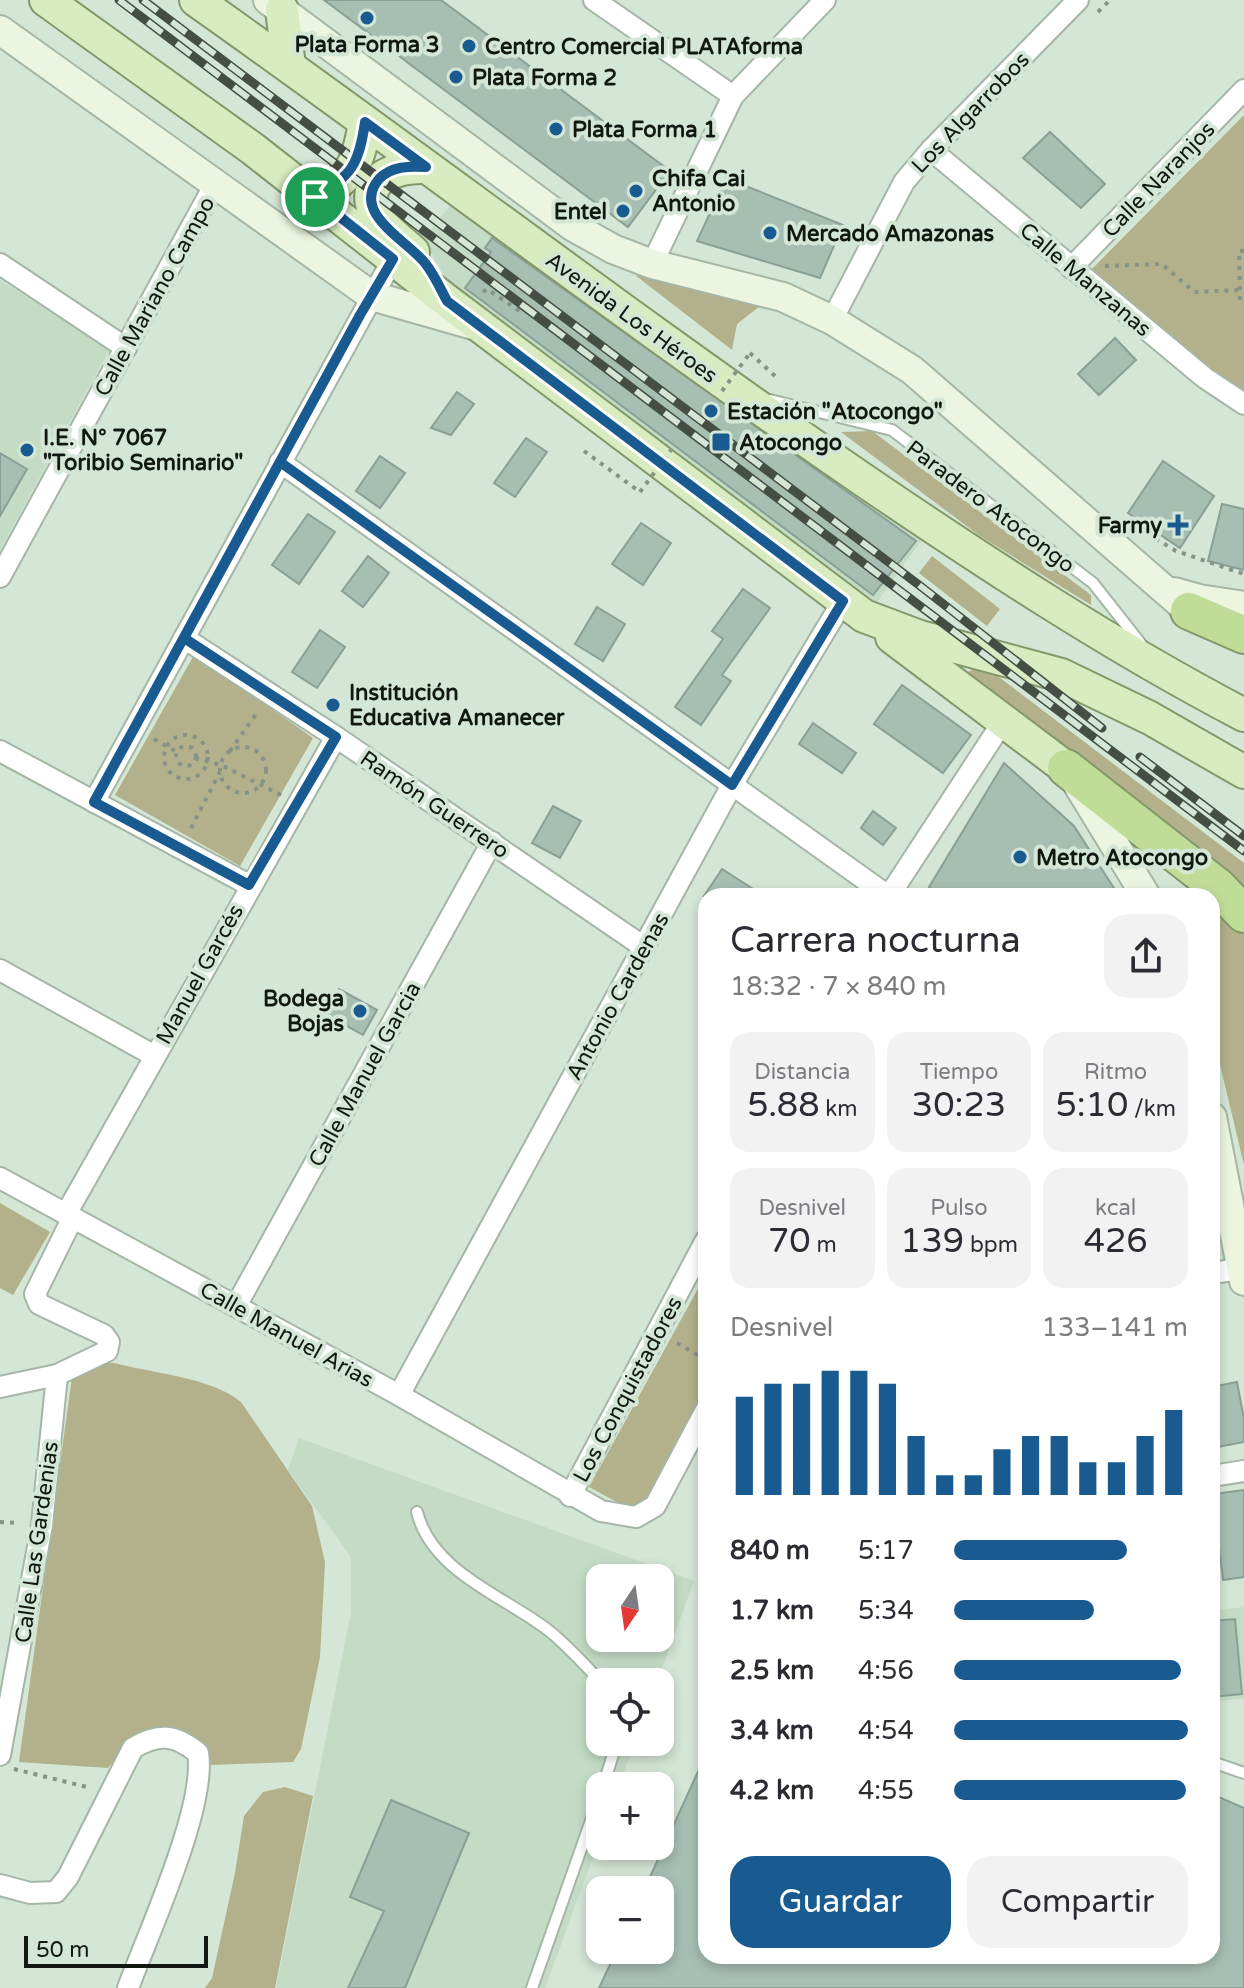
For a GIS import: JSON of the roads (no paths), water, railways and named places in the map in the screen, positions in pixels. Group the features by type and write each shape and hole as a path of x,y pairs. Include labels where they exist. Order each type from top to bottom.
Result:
{"highway":[{"path":"1178,600 1244,635"},
{"path":"1066,768 1219,888"},
{"path":"1220,889 1244,914"}],"main road":[{"path":"46,0 315,197 482,328 1066,768 1141,888"},
{"name":"Avenida Los Héroes","path":"196,0 728,392 981,561 1162,671 1244,715"},
{"path":"275,5 289,66"},
{"name":"Avenida Los Héroes","path":"275,5 572,226 613,249 652,264 783,297 832,320 912,370 1178,600"},
{"path":"0,30 372,296 482,328"},
{"path":"315,197 338,184 352,171 360,154 365,122"},
{"path":"426,167 402,167 384,175 374,188 373,205 383,224 425,262 447,301"},
{"path":"1178,600 1199,599 1244,606"},
{"path":"1178,600 1244,654"},
{"path":"854,608 920,637 1061,675 1150,718 1244,772"},
{"path":"1220,1157 1243,1273"}],"street":[{"path":"594,0 733,96"},
{"path":"652,264 733,96 825,0"},
{"name":"Los Algarrobos","path":"832,320 904,182 931,150 1078,0"},
{"name":"Calle Naranjos","path":"1071,268 1244,90"},
{"name":"Calle Manzanas","path":"931,150 1205,378 1244,404"},
{"name":"Calle Mariano Campo","path":"0,577 215,184"},
{"path":"94,802 393,259"},
{"path":"0,264 126,348"},
{"path":"280,462 878,888"},
{"name":"Antonio Cardenas","path":"399,1395 732,785 854,608"},
{"name":"Ramón Guerrero","path":"184,638 336,737 644,947"},
{"path":"894,888 1004,720"},
{"name":"Manuel Garcés","path":"57,1375 101,1357 107,1351 109,1342 104,1335 39,1304 35,1294 69,1215 153,1055 336,737"},
{"path":"0,751 249,885"},
{"name":"Calle Manuel Garcia","path":"236,1306 492,842"},
{"path":"0,970 153,1055"},
{"name":"Calle Manuel Arias","path":"0,1178 399,1395 570,1496 619,1516 636,1517 655,1506 698,1425"},
{"name":"Los Conquistadores","path":"570,1496 698,1255"},
{"path":"1220,1273 1243,1273"},
{"path":"0,1387 57,1375"},
{"name":"Calle Las Gardenias","path":"0,1755 42,1525 57,1375"},
{"path":"1220,1475 1244,1471"},
{"path":"0,1885 30,1893 56,1892 68,1877 133,1748 147,1739 165,1735 185,1743 198,1753 201,1770 187,1831 128,1988"}],"lane":[{"name":"Paradero Atocongo","path":"728,392 892,430 1093,583 1162,671"},
{"path":"417,1512 421,1525 451,1565 548,1630 587,1668"},
{"path":"1220,1765 1244,1773"},
{"path":"532,1988 586,1835"}],"railway":[{"path":"119,0 1244,851"},
{"path":"143,0 919,585 1102,728"},
{"path":"1140,757 1244,836"}],"place":[{"name":"Plata Forma 3","path":"367,18"},
{"name":"Centro Comercial PLATAforma","path":"469,46"},
{"name":"Plata Forma 2","path":"456,77"},
{"name":"Plata Forma 1","path":"556,129"},
{"name":"Chifa Cai Antonio","path":"636,191"},
{"name":"Entel","path":"623,211"},
{"name":"Mercado Amazonas","path":"770,233"},
{"name":"Estación \"Atocongo\"","path":"711,411"},
{"name":"Atocongo","path":"721,442"},
{"name":"I.E. N° 7067 \"Toribio Seminario\"","path":"27,450"},
{"name":"Farmy","path":"1178,525"},
{"name":"Institución Educativa Amanecer","path":"333,705"},
{"name":"Metro Atocongo","path":"1020,857"},
{"name":"Bodega Bojas","path":"360,1011"}]}
